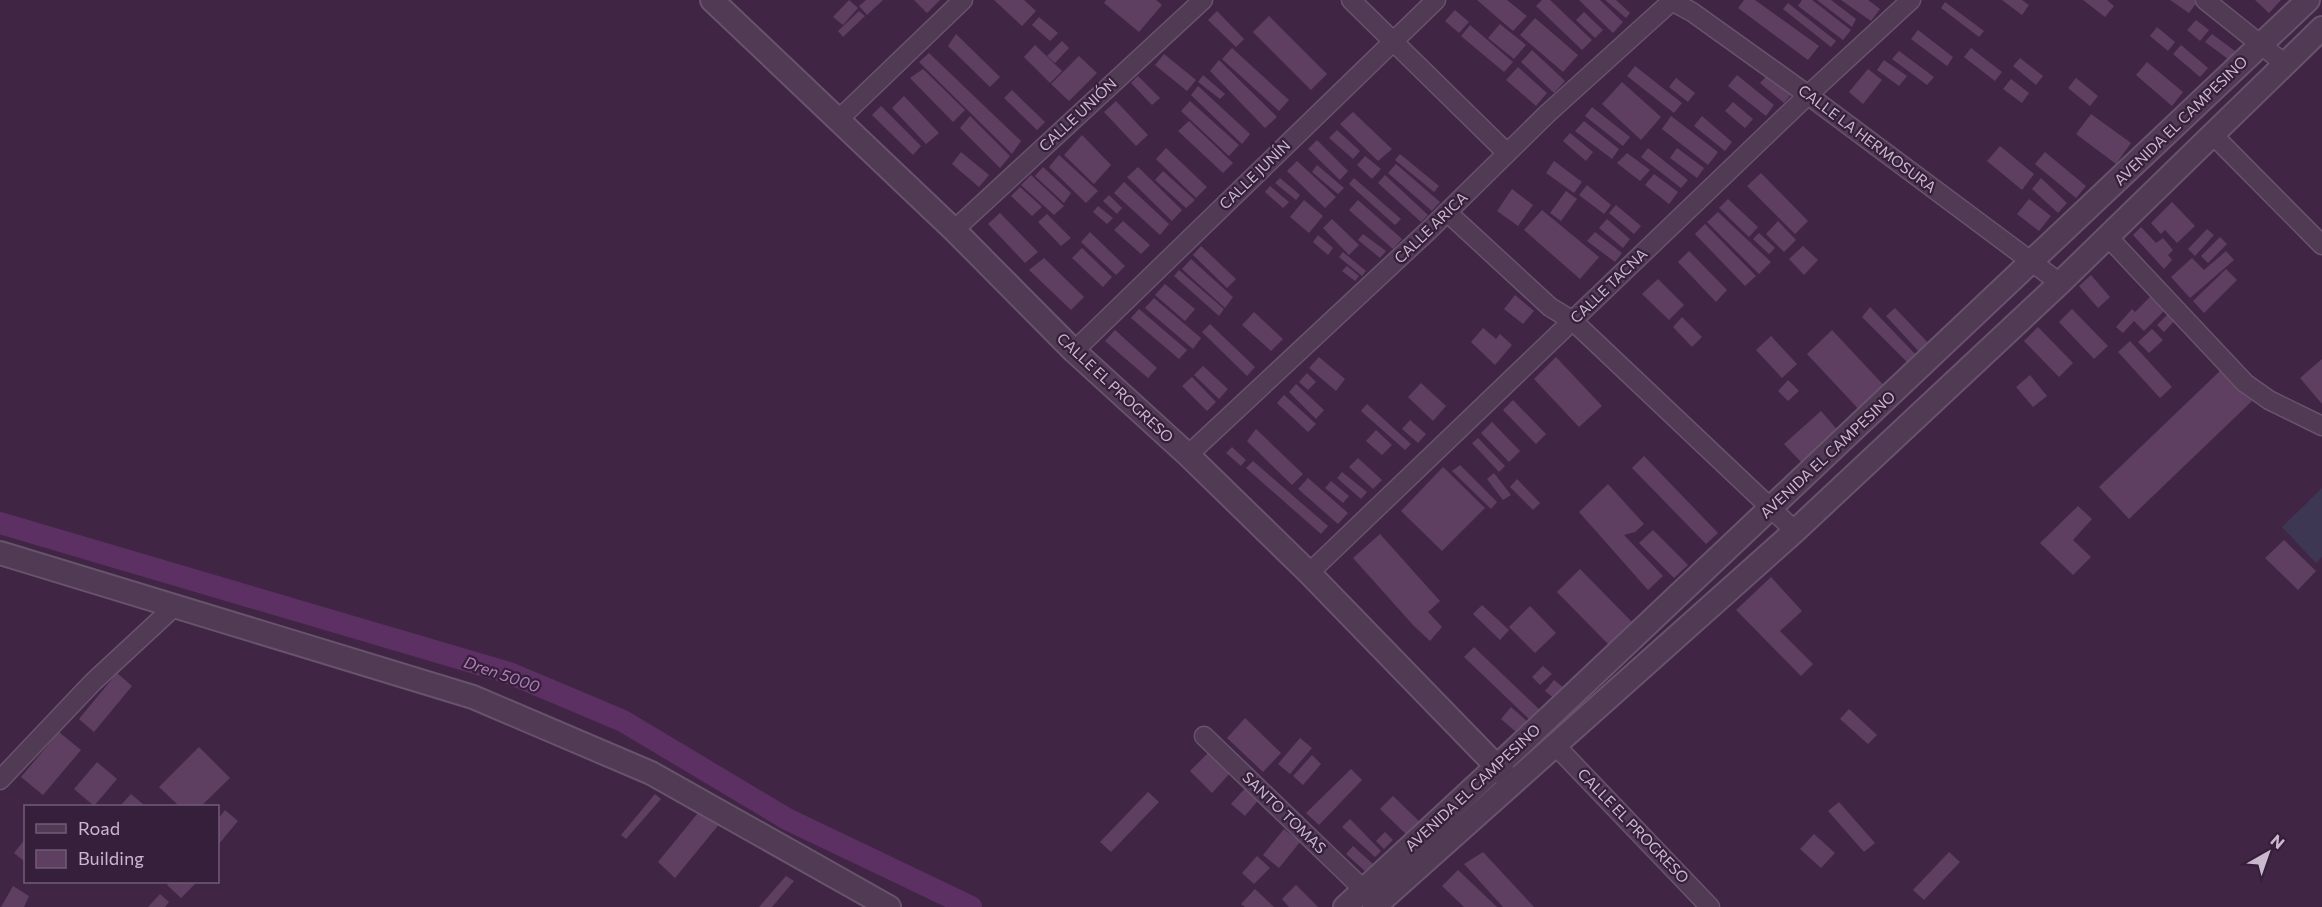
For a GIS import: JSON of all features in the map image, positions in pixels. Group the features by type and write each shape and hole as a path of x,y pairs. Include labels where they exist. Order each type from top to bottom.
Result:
{"street":[{"name":"CALLE EL PROGRESO","path":"712,0 954,230 1074,351 1188,454 1309,573 1505,774"},
{"path":"838,120 963,0"},
{"name":"CALLE UNIÓN","path":"954,230 1203,0"},
{"path":"1351,0 1507,153"},
{"name":"CALLE JUNÍN","path":"1074,351 1436,0"},
{"name":"CALLE LA HERMOSURA","path":"1671,0 1692,12 1808,95 2060,283"},
{"name":"CALLE ARICA","path":"1188,454 1447,212 1548,113 1671,0"},
{"name":"CALLE TACNA","path":"1309,573 1808,95 1911,0"},
{"path":"2205,0 2285,64"},
{"name":"AVENIDA EL CAMPESINO","path":"1345,907 1369,898 1505,774 1771,508 2308,0"},
{"name":"AVENIDA EL CAMPESINO","path":"1505,774 1555,746 1795,531 2060,283 2285,64 2319,37"},
{"path":"2212,135 2322,245"},
{"path":"1447,212 1550,307 1573,321 1795,531"},
{"path":"2108,237 2245,383 2269,400 2322,426"},
{"path":"0,553 473,697 651,773 889,907"},
{"path":"0,780 93,682 175,606"},
{"name":"SANTO TOMAS","path":"1204,736 1369,898"},
{"name":"CALLE EL PROGRESO","path":"1555,746 1710,907"}],"shaded area":[{"path":"2322,488 2322,557 2316,563 2282,527"}],"building":[{"path":"849,0 858,8 843,25 833,17"},
{"path":"866,0 883,0 867,15 859,6"},
{"path":"914,0 940,0 927,13"},
{"path":"994,0 1024,0 1036,11 1022,26"},
{"path":"1106,0 1156,0 1162,5 1139,32 1104,3"},
{"path":"1477,0 1507,0 1527,16 1513,31"},
{"path":"1542,0 1550,0 1592,40 1582,50 1536,6"},
{"path":"1579,0 1600,0 1623,22 1613,33"},
{"path":"1605,0 1616,0 1630,13 1626,18"},
{"path":"1744,0 1755,0 1819,46 1808,60 1738,8"},
{"path":"1802,0 1812,0 1851,30 1843,40 1798,6"},
{"path":"1817,0 1831,0 1856,19 1852,27"},
{"path":"1841,0 1868,0 1880,9 1871,21"},
{"path":"2002,0 2022,0 2029,5 2022,15"},
{"path":"2083,0 2107,0 2114,6 2105,17"},
{"path":"2170,0 2194,0 2197,2 2189,13"},
{"path":"2255,0 2281,0 2269,13"},
{"path":"1945,2 1984,31 1979,37 1941,8"},
{"path":"1788,3 1836,41 1831,47 1783,9"},
{"path":"1455,10 1469,22 1459,33 1445,21"},
{"path":"859,11 865,16 843,37 838,31"},
{"path":"1217,11 1244,39 1236,47 1208,20"},
{"path":"1584,12 1603,30 1595,38 1576,20"},
{"path":"1269,16 1327,74 1311,90 1253,32"},
{"path":"1039,17 1058,33 1050,41 1032,25"},
{"path":"1535,18 1578,55 1563,72 1520,35"},
{"path":"2196,20 2209,30 2200,41 2187,30"},
{"path":"1500,24 1526,45 1514,59 1488,38"},
{"path":"1470,25 1513,62 1504,72 1461,36"},
{"path":"2157,27 2175,42 2168,51 2150,36"},
{"path":"1918,30 1953,57 1947,66 1911,39"},
{"path":"956,34 1000,77 990,87 948,46"},
{"path":"2212,34 2235,51 2228,59 2205,42"},
{"path":"1062,41 1069,48 1055,63 1047,56"},
{"path":"1035,45 1062,71 1050,83 1024,57"},
{"path":"2181,45 2208,68 2200,77 2173,54"},
{"path":"1232,48 1289,100 1279,111 1222,59"},
{"path":"1971,48 2002,72 1995,81 1964,57"},
{"path":"1532,50 1565,81 1554,93 1521,62"},
{"path":"1899,51 1934,77 1927,85 1892,59"},
{"path":"929,53 1021,141 1012,154 919,62"},
{"path":"1164,54 1196,80 1187,91 1155,65"},
{"path":"1079,56 1097,73 1069,101 1051,84"},
{"path":"2020,58 2043,76 2036,85 2013,66"},
{"path":"1219,60 1277,117 1265,128 1210,71"},
{"path":"1884,60 1907,76 1899,86 1877,70"},
{"path":"2147,62 2183,92 2172,106 2136,75"},
{"path":"1635,66 1682,103 1674,113 1627,76"},
{"path":"1518,67 1547,93 1536,106 1506,80"},
{"path":"923,69 965,110 953,122 910,78"},
{"path":"1868,69 1882,80 1863,104 1849,92"},
{"path":"1770,72 1794,91 1784,103 1760,83"},
{"path":"1203,75 1225,94 1220,99 1198,82"},
{"path":"1737,75 1774,105 1766,116 1728,86"},
{"path":"1138,76 1160,98 1152,105 1131,83"},
{"path":"1676,78 1695,93 1688,102 1669,87"},
{"path":"2076,78 2098,96 2090,106 2068,88"},
{"path":"2011,79 2029,93 2022,103 2003,89"},
{"path":"1622,82 1661,117 1641,140 1602,104"},
{"path":"1198,86 1250,134 1242,144 1191,95"},
{"path":"1012,90 1045,122 1037,130 1004,98"},
{"path":"904,96 939,133 926,144 892,108"},
{"path":"1116,101 1148,135 1136,146 1104,112"},
{"path":"1190,101 1239,145 1229,156 1181,111"},
{"path":"1733,102 1753,119 1745,128 1725,111"},
{"path":"881,106 921,146 913,155 872,115"},
{"path":"1592,107 1630,137 1623,146 1585,116"},
{"path":"1353,112 1392,149 1378,161 1340,124"},
{"path":"2091,114 2131,143 2116,164 2076,134"},
{"path":"970,116 1010,156 1000,168 960,128"},
{"path":"1671,116 1718,152 1708,165 1662,129"},
{"path":"1702,116 1732,142 1725,151 1694,126"},
{"path":"1189,121 1233,163 1223,173 1178,131"},
{"path":"1584,121 1619,149 1612,159 1575,131"},
{"path":"1337,130 1360,151 1353,159 1329,138"},
{"path":"1570,133 1593,152 1586,161 1563,141"},
{"path":"1082,135 1111,165 1094,184 1064,155"},
{"path":"1317,140 1348,171 1340,180 1308,149"},
{"path":"2000,146 2034,174 2022,190 1987,161"},
{"path":"1166,148 1207,187 1196,198 1156,159"},
{"path":"1648,148 1688,180 1681,188 1641,157"},
{"path":"1677,148 1704,168 1697,178 1670,158"},
{"path":"961,152 989,175 979,187 952,164"},
{"path":"2045,152 2086,186 2076,198 2035,164"},
{"path":"1627,153 1650,170 1640,181 1617,163"},
{"path":"1400,154 1439,186 1434,192 1395,160"},
{"path":"1059,155 1098,191 1086,203 1049,167"},
{"path":"1365,156 1381,169 1372,179 1357,165"},
{"path":"1297,161 1336,197 1325,208 1287,171"},
{"path":"1554,161 1582,182 1574,193 1546,173"},
{"path":"1396,164 1440,202 1432,211 1388,173"},
{"path":"1317,165 1344,188 1338,194 1312,172"},
{"path":"1043,167 1071,193 1064,203 1035,176"},
{"path":"1138,167 1182,210 1172,221 1127,177"},
{"path":"1163,171 1195,200 1186,208 1155,180"},
{"path":"1761,173 1808,221 1795,234 1747,186"},
{"path":"1654,174 1678,192 1669,204 1645,185"},
{"path":"1031,175 1064,206 1054,215 1021,185"},
{"path":"1385,175 1428,215 1421,222 1378,183"},
{"path":"1280,178 1300,195 1296,200 1275,183"},
{"path":"1354,178 1401,219 1395,225 1349,184"},
{"path":"2041,178 2067,203 2058,213 2032,189"},
{"path":"1124,182 1169,224 1160,235 1114,193"},
{"path":"1587,185 1611,205 1604,214 1579,195"},
{"path":"1270,186 1289,202 1283,208 1265,192"},
{"path":"1020,187 1042,207 1032,216 1011,196"},
{"path":"1512,189 1533,205 1518,226 1497,211"},
{"path":"1566,191 1577,199 1561,221 1550,213"},
{"path":"1109,195 1122,208 1117,214 1103,201"},
{"path":"1728,199 1758,227 1749,237 1719,208"},
{"path":"2029,199 2051,216 2039,231 2017,214"},
{"path":"1304,200 1323,216 1309,233 1290,217"},
{"path":"1358,200 1402,239 1393,249 1349,210"},
{"path":"2172,202 2195,226 2177,243 2165,230 2161,234 2151,223"},
{"path":"1616,205 1641,226 1634,234 1609,213"},
{"path":"1098,206 1113,218 1107,224 1093,212"},
{"path":"1542,210 1599,257 1580,279 1524,230"},
{"path":"1718,212 1771,262 1759,274 1707,222"},
{"path":"1000,213 1038,252 1025,263 988,224"},
{"path":"1047,214 1071,238 1061,246 1038,222"},
{"path":"1332,219 1359,245 1349,255 1323,228"},
{"path":"1607,219 1630,239 1623,248 1599,228"},
{"path":"1123,221 1150,245 1141,254 1114,230"},
{"path":"1778,221 1796,240 1784,252 1766,234"},
{"path":"1705,224 1756,276 1745,286 1695,234"},
{"path":"2141,227 2156,243 2163,238 2173,250 2168,255 2172,260 2164,269 2133,235"},
{"path":"2207,229 2214,235 2195,256 2188,249"},
{"path":"1090,232 1125,266 1116,275 1081,242"},
{"path":"1595,232 1622,253 1615,262 1587,241"},
{"path":"1759,233 1775,248 1769,254 1753,239"},
{"path":"1363,234 1386,251 1380,258 1358,240"},
{"path":"1318,235 1333,248 1328,255 1313,242"},
{"path":"2220,237 2227,244 2208,263 2201,256"},
{"path":"1201,246 1236,279 1227,288 1193,255"},
{"path":"1803,246 1818,260 1804,275 1789,259"},
{"path":"1082,248 1112,277 1103,287 1072,258"},
{"path":"1689,251 1727,290 1716,302 1678,262"},
{"path":"2226,251 2234,260 2190,298 2171,277 2192,258 2204,270"},
{"path":"1343,252 1366,271 1362,276 1339,257"},
{"path":"1044,258 1084,297 1071,310 1029,270"},
{"path":"1191,259 1233,297 1225,308 1182,269"},
{"path":"1347,266 1359,276 1355,281 1342,271"},
{"path":"2226,269 2237,280 2204,313 2193,301"},
{"path":"1179,270 1224,309 1219,316 1174,276"},
{"path":"2091,275 2110,297 2098,308 2079,286"},
{"path":"1658,279 1684,305 1669,320 1642,294"},
{"path":"1165,284 1195,309 1185,321 1155,295"},
{"path":"2154,293 2168,307 2144,331 2134,321 2123,333 2116,327 2132,309 2135,312"},
{"path":"1515,295 1534,311 1523,324 1504,309"},
{"path":"1154,298 1201,338 1193,349 1145,308"},
{"path":"1870,307 1917,356 1909,364 1862,317"},
{"path":"1895,308 1932,347 1923,356 1886,316"},
{"path":"1139,309 1187,350 1179,359 1131,318"},
{"path":"2072,309 2108,346 2094,359 2059,322"},
{"path":"1254,312 1283,339 1271,351 1242,325"},
{"path":"2170,312 2177,318 2164,332 2157,325"},
{"path":"1682,317 1702,337 1692,347 1673,327"},
{"path":"1210,324 1255,367 1247,376 1202,332"},
{"path":"2038,327 2073,363 2059,377 2024,341"},
{"path":"1483,328 1496,339 1500,334 1512,345 1495,365 1471,342"},
{"path":"2152,329 2163,340 2149,353 2138,342"},
{"path":"1115,330 1157,368 1148,378 1105,341"},
{"path":"1832,330 1890,392 1865,416 1807,354"},
{"path":"1771,336 1797,364 1782,378 1756,350"},
{"path":"2130,341 2172,387 2160,398 2118,352"},
{"path":"1319,357 1345,379 1336,391 1309,368"},
{"path":"1556,357 1602,406 1579,427 1534,379"},
{"path":"2322,359 2322,404 2300,378"},
{"path":"1203,366 1228,389 1219,399 1194,375"},
{"path":"2222,369 2252,401 2129,519 2099,487"},
{"path":"1307,373 1316,382 1308,390 1299,382"},
{"path":"2030,375 2047,396 2033,407 2016,387"},
{"path":"1192,377 1216,402 1207,411 1182,386"},
{"path":"1788,380 1799,391 1788,401 1778,391"},
{"path":"1421,383 1446,406 1433,421 1408,397"},
{"path":"1296,384 1324,410 1316,419 1289,392"},
{"path":"1284,395 1316,424 1308,432 1277,403"},
{"path":"1513,400 1546,434 1536,444 1503,410"},
{"path":"1367,404 1411,444 1405,450 1361,411"},
{"path":"1821,411 1840,433 1804,465 1784,444"},
{"path":"1410,420 1426,434 1418,443 1402,429"},
{"path":"1492,422 1520,451 1509,462 1481,433"},
{"path":"1256,429 1303,474 1292,485 1247,441"},
{"path":"1376,430 1392,445 1382,455 1366,441"},
{"path":"1478,438 1505,466 1499,472 1472,443"},
{"path":"1232,447 1246,460 1241,466 1226,453"},
{"path":"1644,456 1718,533 1706,544 1632,468"},
{"path":"1358,458 1382,480 1373,489 1349,467"},
{"path":"1253,461 1328,526 1321,534 1246,468"},
{"path":"1460,465 1497,502 1491,509 1452,471"},
{"path":"1443,467 1485,508 1442,551 1401,511"},
{"path":"1342,472 1367,492 1361,499 1337,478"},
{"path":"1494,473 1511,495 1503,500 1487,479"},
{"path":"1308,478 1348,513 1338,524 1298,489"},
{"path":"1517,479 1540,503 1533,510 1510,487"},
{"path":"1331,481 1349,496 1343,503 1325,488"},
{"path":"1608,484 1644,524 1635,532 1624,535 1663,576 1648,590 1579,512"},
{"path":"2078,506 2092,519 2073,540 2091,557 2073,575 2040,543"},
{"path":"1653,530 1688,565 1674,578 1639,543"},
{"path":"1380,534 1440,601 1428,612 1442,627 1430,641 1353,558"},
{"path":"2284,540 2316,571 2298,590 2265,558"},
{"path":"1580,569 1632,622 1609,645 1557,592"},
{"path":"1771,577 1802,611 1780,631 1813,664 1801,676 1736,610"},
{"path":"1482,605 1509,630 1500,640 1473,614"},
{"path":"1530,606 1556,633 1535,653 1509,627"},
{"path":"1474,647 1540,710 1530,720 1464,657"},
{"path":"1543,666 1552,674 1540,685 1532,677"},
{"path":"117,673 132,686 94,732 79,719"},
{"path":"1554,680 1564,688 1555,699 1545,691"},
{"path":"1511,707 1527,721 1516,732 1501,719"},
{"path":"1849,709 1877,735 1868,744 1840,719"},
{"path":"1245,718 1281,753 1263,772 1227,738"},
{"path":"59,732 81,750 43,795 21,777"},
{"path":"1300,738 1312,748 1290,774 1278,764"},
{"path":"199,747 230,778 202,805 178,805 159,787"},
{"path":"1209,752 1231,772 1212,793 1190,771"},
{"path":"1312,755 1321,764 1303,785 1293,776"},
{"path":"97,762 117,779 95,805 74,789"},
{"path":"1351,769 1362,780 1319,825 1306,813"},
{"path":"1248,785 1261,797 1245,816 1231,804"},
{"path":"1148,792 1159,802 1111,852 1100,842"},
{"path":"131,794 144,805 121,805"},
{"path":"655,794 661,799 626,839 621,835"},
{"path":"1393,796 1422,824 1409,837 1380,809"},
{"path":"1839,802 1875,843 1864,852 1828,811"},
{"path":"702,808 721,822 675,878 658,862"},
{"path":"225,810 238,821 219,844 219,818"},
{"path":"1350,819 1381,851 1375,857 1342,827"},
{"path":"1284,829 1300,842 1279,868 1263,855"},
{"path":"1385,832 1393,840 1384,849 1376,841"},
{"path":"1814,834 1835,853 1821,868 1800,849"},
{"path":"24,840 24,861 14,853"},
{"path":"1353,846 1373,864 1366,872 1346,854"},
{"path":"1483,852 1534,907 1503,907 1464,864"},
{"path":"1949,852 1960,862 1924,900 1913,890"},
{"path":"1257,856 1270,868 1254,884 1242,873"},
{"path":"1458,870 1497,907 1464,907 1442,886"},
{"path":"786,876 794,881 772,907 759,907"},
{"path":"169,883 196,883 181,898 167,885"},
{"path":"1296,885 1318,907 1289,907 1282,899"},
{"path":"13,886 29,896 24,907 1,907"},
{"path":"1255,889 1274,907 1245,907 1241,904"},
{"path":"160,894 169,902 165,907 148,907"}],"waterway":[{"name":"Dren 5000","path":"0,523 509,673 623,721 787,819 971,907"}]}
